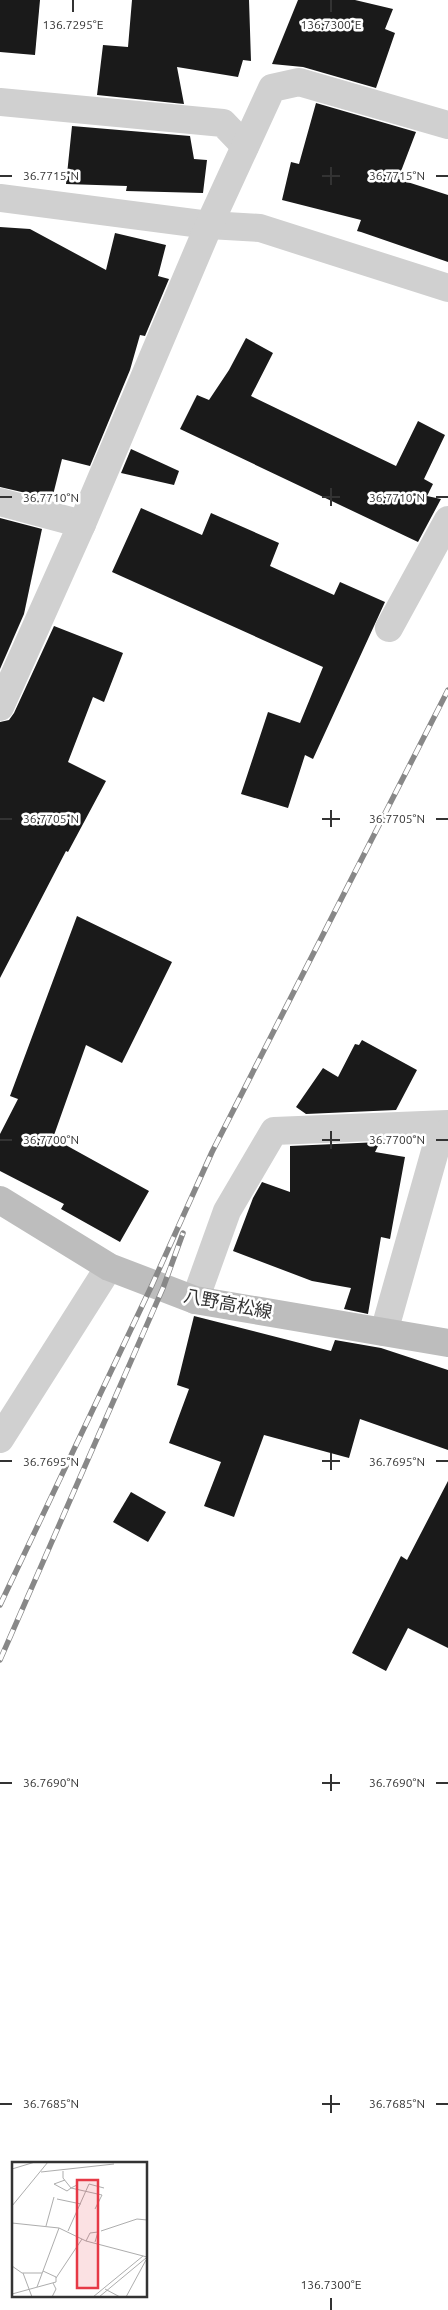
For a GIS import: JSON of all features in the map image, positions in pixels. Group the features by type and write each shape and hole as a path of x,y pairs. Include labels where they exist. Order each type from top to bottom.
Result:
{"main road":[{"name":"八野高松線","path":"0,1200 109,1267 195,1300 448,1343"}],"street":[{"path":"0,707 82,524 209,225 272,88 299,82 448,125"},
{"path":"0,102 223,123 245,146"},
{"path":"0,198 209,225 260,228 448,288"},
{"path":"0,502 82,524"},
{"path":"389,628 448,520"},
{"path":"195,1300 227,1211 274,1131 448,1124"},
{"path":"384,1332 437,1144 448,1131"},
{"path":"0,1439 109,1267"}],"building":[{"path":"0,0 40,0 35,55 0,52"},
{"path":"132,0 249,0 251,61 243,60 238,77 177,67 184,104 97,95 103,45 128,47"},
{"path":"298,0 355,0 393,9 385,29 395,33 376,88 303,67 272,64"},
{"path":"316,103 416,132 398,179 448,195 448,262 357,231 361,220 282,200 291,162 299,164"},
{"path":"72,126 190,136 194,159 207,160 203,193 126,191 127,186 66,184"},
{"path":"0,227 30,229 106,270 115,233 166,245 158,276 169,279 145,336 140,335 130,370 90,466 62,459 52,499 0,487"},
{"path":"246,338 273,353 251,396 396,466 418,421 445,435 424,479 433,484 427,496 441,499 418,542 180,429 197,395 209,400 229,370"},
{"path":"131,449 179,471 174,485 121,473"},
{"path":"141,508 202,535 211,513 279,543 270,566 334,595 340,582 385,602 313,759 305,755 288,808 241,794 268,712 300,723 323,667 112,572"},
{"path":"0,518 42,529 24,614 0,669"},
{"path":"54,626 123,653 104,702 93,697 68,762 106,781 68,852 66,851 0,978 0,722 9,720 14,713"},
{"path":"77,916 172,962 122,1063 86,1045 53,1138 149,1191 120,1242 61,1209 64,1204 0,1171 0,1134 18,1099 10,1096"},
{"path":"362,1040 417,1070 396,1110 306,1114 296,1107 323,1068 338,1077 355,1044 359,1045"},
{"path":"380,1142 375,1152 405,1157 390,1239 381,1237 368,1314 344,1309 351,1288 312,1281 233,1251 253,1198 262,1182 290,1192 290,1146"},
{"path":"194,1316 331,1351 335,1340 381,1348 448,1370 448,1450 360,1419 349,1458 264,1435 234,1517 204,1506 221,1462 169,1443 189,1389 177,1385"},
{"path":"448,1481 448,1648 408,1628 386,1671 352,1653 401,1556 407,1560"},
{"path":"131,1492 166,1512 148,1542 113,1522"}],"railway":[{"path":"0,1605 152,1285 212,1152 448,690"},
{"path":"0,1660 163,1288 183,1233"}]}
